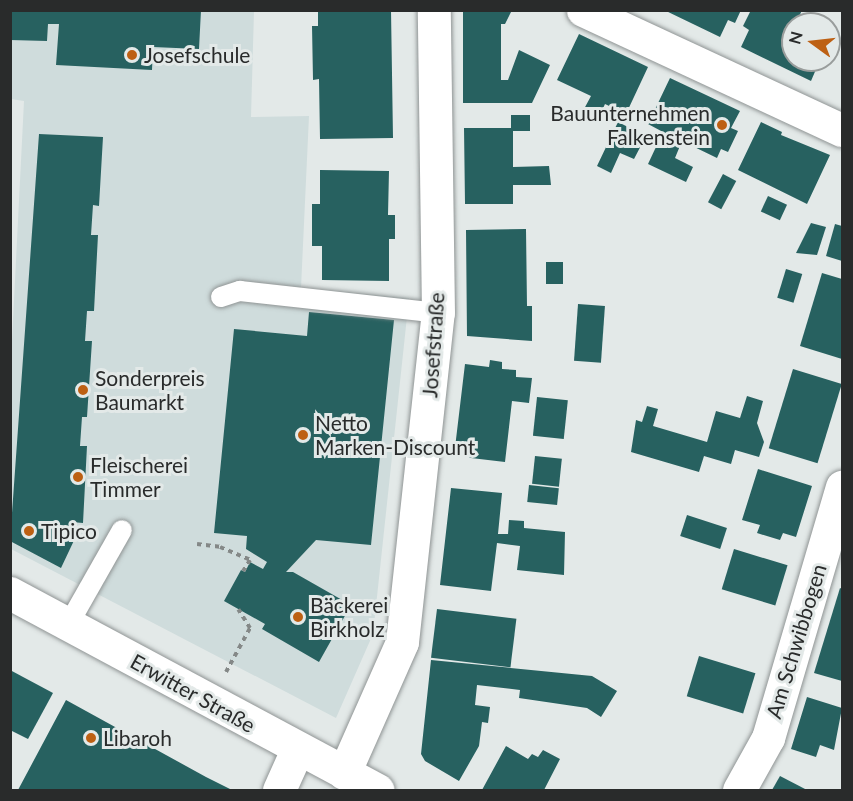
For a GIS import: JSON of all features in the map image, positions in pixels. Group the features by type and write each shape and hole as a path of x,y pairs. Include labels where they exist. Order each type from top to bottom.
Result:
{"street":[{"name":"Josefstraße","path":"344,773 402,642 438,313 434,10"},
{"path":"583,10 843,130"},
{"name":"Am Schwibbogen","path":"740,790 768,738 843,487"},
{"name":"Erwitter Straße","path":"10,593 297,750 377,790"},
{"path":"279,790 297,750"}],"lane":[{"path":"221,297 240,291 438,313"},
{"path":"68,625 122,530"}],"path":[{"path":"197,544 220,547 250,560 243,571"},
{"path":"210,702 250,628 238,609"}],"shaded area":[{"path":"10,11 254,11 251,117 309,116 301,288 409,298 373,634 336,718 11,549 11,360 24,101 11,99"}],"building":[{"path":"10,10 201,10 199,49 153,47 152,70 56,65 59,24 48,24 47,41 10,40"},
{"path":"318,10 391,10 393,138 320,139 319,79 313,80 312,26 318,26"},
{"path":"463,10 512,10 505,24 501,24 501,80 508,80 519,50 550,65 532,103 463,103"},
{"path":"664,10 741,10 735,23 728,20 720,37"},
{"path":"751,10 802,10 801,12 781,12 781,66 741,47 749,30 743,26"},
{"path":"579,34 648,67 626,114 605,104 599,117 584,109 591,96 557,80"},
{"path":"792,72 815,72 811,81"},
{"path":"670,78 740,111 731,128 738,131 728,152 721,149 717,158 682,141 675,158 693,167 686,182 648,164 663,132 648,124"},
{"path":"511,115 530,115 530,131 513,131 513,167 549,166 551,185 513,185 513,204 465,204 464,128 511,128"},
{"path":"618,122 646,136 634,159 620,153 611,173 597,166"},
{"path":"761,122 782,132 781,135 830,155 807,204 738,170"},
{"path":"39,134 103,137 99,206 93,205 91,235 98,235 94,311 87,311 85,341 92,341 87,417 82,417 80,446 87,446 83,523 72,522 70,528 78,532 61,568 10,541"},
{"path":"320,170 389,171 388,215 395,215 395,239 389,239 389,281 322,280 322,246 312,246 312,204 320,204"},
{"path":"723,174 736,181 721,209 708,202"},
{"path":"768,196 787,205 780,220 761,211"},
{"path":"811,223 826,227 817,255 796,253"},
{"path":"835,224 842,226 842,261 826,256"},
{"path":"526,229 527,306 532,306 532,341 467,336 466,230"},
{"path":"546,262 563,262 563,284 546,284"},
{"path":"786,269 802,274 793,303 777,298"},
{"path":"822,273 842,279 842,359 800,346"},
{"path":"578,304 605,306 601,363 574,361"},
{"name":"Netto Marken-Discount","path":"309,312 394,320 371,545 316,540 286,572 293,572 351,605 319,662 262,629 265,624 224,601 241,570 245,572 250,562 263,569 267,562 246,549 247,536 214,533 234,329 307,336"},
{"path":"490,360 502,362 502,369 516,370 516,377 532,378 529,403 512,401 505,462 454,456 465,364 489,367"},
{"path":"793,369 842,384 818,463 769,448"},
{"path":"747,396 763,401 757,423 764,442 759,457 735,450 731,464 704,456 699,472 631,452 636,420 642,422 647,406 658,409 653,426 707,442 716,411 740,418"},
{"path":"537,397 568,400 564,439 533,436"},
{"path":"535,456 562,459 559,487 532,484"},
{"path":"758,469 812,486 796,537 783,533 780,540 757,533 760,525 742,520"},
{"path":"529,485 559,488 557,505 527,502"},
{"path":"451,488 502,493 498,534 508,534 509,520 524,521 524,528 565,532 564,575 517,570 520,546 497,543 491,591 440,585"},
{"path":"687,515 727,528 720,549 680,536"},
{"path":"734,549 788,565 775,606 722,589"},
{"path":"840,588 842,589 842,681 814,673"},
{"path":"437,609 516,619 510,667 431,658"},
{"path":"699,656 755,673 743,713 687,696"},
{"path":"431,660 592,676 617,691 601,717 587,708 519,698 520,690 477,685 475,705 490,707 488,723 482,722 479,746 459,781 425,761 421,754"},
{"path":"10,670 53,693 28,739 10,730"},
{"path":"807,697 842,708 834,750 820,745 816,757 791,749"},
{"path":"66,700 206,777 232,790 18,790"},
{"path":"506,746 528,759 532,754 538,757 543,750 560,759 544,790 482,790"},
{"path":"780,776 807,790 772,790"}],"place":[{"name":"Josefschule","path":"132,55"},
{"name":"Bauunternehmen Falkenstein","path":"722,125"},
{"name":"Sonderpreis Baumarkt","path":"83,390"},
{"name":"Netto Marken-Discount","path":"303,435"},
{"name":"Fleischerei Timmer","path":"78,477"},
{"name":"Tipico","path":"29,531"},
{"name":"Bäckerei Birkholz","path":"298,617"},
{"name":"Libaroh","path":"91,738"}]}
